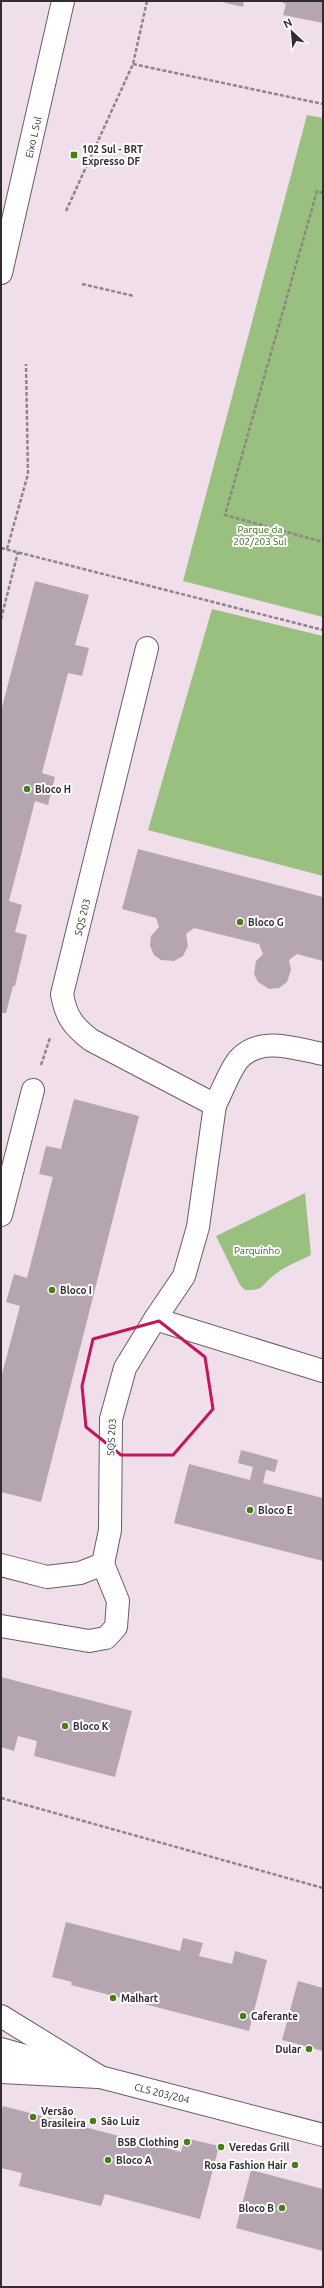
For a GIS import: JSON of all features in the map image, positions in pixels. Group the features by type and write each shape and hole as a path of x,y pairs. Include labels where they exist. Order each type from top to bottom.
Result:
{"street":[{"name":"Eixo L Sul","path":"1,273 63,1"},
{"name":"SQS 203","path":"147,648 62,994 65,1012 78,1030 91,1040 215,1105"},
{"name":"SQS 203","path":"103,1564 110,1530 111,1419 124,1368 184,1276 198,1227 215,1105 238,1059 253,1048 272,1044 323,1054"},
{"path":"1,1215 33,1090"},
{"path":"155,1319 323,1371"},
{"path":"1,1565 47,1577 80,1573 103,1564 118,1601 116,1627 106,1638 89,1641 1,1626"},
{"path":"1,2016 100,2077"},
{"name":"CLS 203/204","path":"1,2049 100,2077 323,2135"},
{"path":"1,2072 100,2077"}],"path":[{"path":"66,211 133,64 147,1"},
{"path":"133,64 323,104"},
{"path":"323,193 317,191 225,515 323,542"},
{"path":"82,284 134,296"},
{"path":"7,549 28,474 26,364"},
{"path":"1,548 323,630"},
{"path":"1,619 18,552"},
{"path":"33,1090 50,1037 65,1012"},
{"path":"1,1798 323,1888"}],"highlighted area":[{"path":"159,1321 205,1357 213,1409 173,1455 121,1455 86,1427 82,1386 93,1339"}],"green space":[{"name":"Parque da 202/203 Sul","path":"307,115 323,118 323,617 183,581"},
{"path":"212,609 323,636 323,876 148,830"},
{"name":"Parquinho","path":"305,1193 311,1255 278,1272 260,1288 245,1290 240,1285 216,1236"}],"building":[{"path":"218,1 244,1 243,7"},
{"path":"279,1 323,1 323,23 283,15 286,4"},
{"name":"Bloco H","path":"35,581 89,595 75,645 89,648 82,676 68,673 42,773 55,777 48,805 35,801 9,901 22,905 15,932 27,935 15,986 13,986 6,1013 1,1013 1,711"},
{"name":"Bloco G","path":"138,849 323,897 323,961 297,954 289,960 291,970 287,982 279,988 269,989 258,982 254,974 256,961 263,954 259,944 194,928 186,934 188,946 183,956 174,961 161,960 154,955 150,946 151,936 159,927 156,918 122,909"},
{"name":"Bloco I","path":"74,1099 139,1116 41,1502 1,1492 1,1378 20,1306 6,1302 14,1274 27,1278 53,1177 39,1174 46,1146 61,1149"},
{"name":"Bloco E","path":"241,1450 278,1460 275,1472 266,1470 263,1483 323,1498 323,1561 174,1523 189,1464 250,1480 253,1467 238,1463"},
{"name":"Bloco K","path":"1,1677 132,1711 115,1777 34,1756 37,1741 18,1736 14,1751 1,1747"},
{"path":"66,1922 180,1951 183,1938 203,1943 199,1956 232,1964 235,1951 267,1960 249,2031 71,1985 72,1982 52,1977"},
{"path":"298,1981 323,1988 323,2051 282,2040"},
{"name":"Bloco A","path":"3,2106 181,2152 185,2138 219,2146 200,2219 105,2194 101,2206 19,2186 22,2173 1,2168 1,2115"},
{"name":"Bloco B","path":"251,2170 323,2189 323,2251 236,2228"}],"place":[{"name":"102 Sul - BRT Expresso DF","path":"74,155"},
{"name":"Bloco H","path":"27,789"},
{"name":"Bloco G","path":"240,922"},
{"name":"Bloco I","path":"52,1290"},
{"name":"Bloco E","path":"250,1510"},
{"name":"Bloco K","path":"65,1726"},
{"name":"Malhart","path":"113,1998"},
{"name":"Caferante","path":"243,2016"},
{"name":"Dular","path":"309,2049"},
{"name":"Versão Brasileira","path":"33,2117"},
{"name":"São Luiz","path":"93,2121"},
{"name":"BSB Clothing","path":"187,2142"},
{"name":"Veredas Grill","path":"221,2147"},
{"name":"Bloco A","path":"108,2160"},
{"name":"Rosa Fashion Hair","path":"295,2165"},
{"name":"Bloco B","path":"282,2208"}]}
